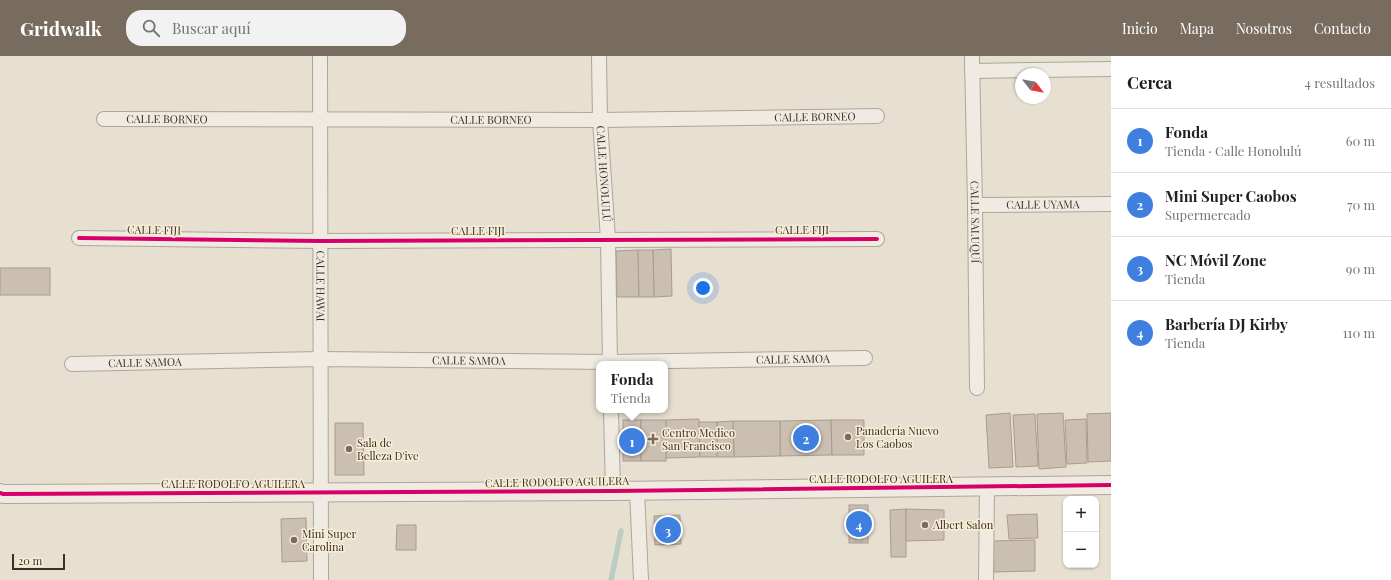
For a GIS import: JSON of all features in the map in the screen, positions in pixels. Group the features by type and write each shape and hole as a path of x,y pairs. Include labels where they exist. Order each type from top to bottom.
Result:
{"street":[{"name":"CALLE HAWAI","path":"320,56 321,580"},
{"name":"CALLE HONOLULÚ","path":"599,56 600,120 608,239 610,361"},
{"name":"CALLE SALUQUÍ","path":"972,56 977,388"},
{"path":"972,70 1111,69"},
{"name":"CALLE BORNEO","path":"104,119 600,120 877,116"},
{"name":"CALLE UYAMA","path":"975,205 1111,204"},
{"name":"CALLE FIJI","path":"79,238 321,241 877,239"},
{"name":"CALLE SAMOA","path":"668,362 865,358"},
{"name":"CALLE SAMOA","path":"72,364 321,359 596,363"},
{"path":"611,413 613,491"},
{"name":"CALLE RODOLFO AGUILERA","path":"1,494 613,491 1111,485"},
{"path":"986,580 987,487"},
{"path":"637,490 641,580"}],"building":[{"path":"671,249 672,296 654,297 653,250"},
{"path":"638,250 639,297 617,297 616,251"},
{"path":"638,250 653,250 654,297 639,297"},
{"path":"0,268 50,268 50,295 0,295"},
{"path":"1010,413 1013,467 989,468 986,415"},
{"path":"1063,413 1066,467 1039,469 1037,414"},
{"path":"1111,413 1111,461 1088,462 1087,414"},
{"path":"1035,414 1038,466 1016,467 1013,415"},
{"path":"699,419 700,457 666,458 666,420"},
{"path":"1086,419 1087,463 1067,464 1065,420"},
{"path":"623,420 641,420 641,461 623,461"},
{"name":"Centro Medico San Francisco","path":"641,420 666,420 666,461 641,461"},
{"path":"831,420 832,455 780,456 780,421"},
{"name":"Panadería Nuevo Los Caobos","path":"831,420 864,420 864,455 832,455"},
{"path":"733,421 780,421 780,456 734,457"},
{"path":"733,421 734,457 717,457 717,422"},
{"path":"699,422 717,422 717,457 700,457"},
{"name":"Sala de Belleza D'ive","path":"335,423 363,423 364,475 335,475"},
{"path":"849,505 868,505 868,543 849,543"},
{"path":"906,509 906,557 891,557 890,510"},
{"name":"Albert Salon","path":"906,509 944,510 944,540 906,541"},
{"path":"1037,514 1038,538 1009,539 1007,515"},
{"path":"680,515 681,544 655,545 654,516"},
{"name":"Mini Super Carolina","path":"306,518 307,561 282,562 281,519"},
{"path":"397,525 416,525 416,550 396,550"},
{"path":"1035,540 1035,571 994,572 993,541"}],"waterway":[{"path":"611,580 621,531"}],"cycle path":[{"path":"79,238 321,241 877,239"},
{"path":"0,493 613,491 1111,485"}],"place":[{"name":"Panadería Nuevo Los Caobos","path":"848,437"},
{"name":"Mini Super Caobos","path":"806,438"},
{"name":"Centro Medico San Francisco","path":"653,439"},
{"name":"Fonda","path":"632,441"},
{"name":"Sala de Belleza D'ive","path":"349,449"},
{"name":"Barbería DJ Kirby","path":"859,524"},
{"name":"Albert Salon","path":"925,525"},
{"name":"NC Móvil Zone","path":"668,530"},
{"name":"Mini Super Carolina","path":"294,540"}]}
